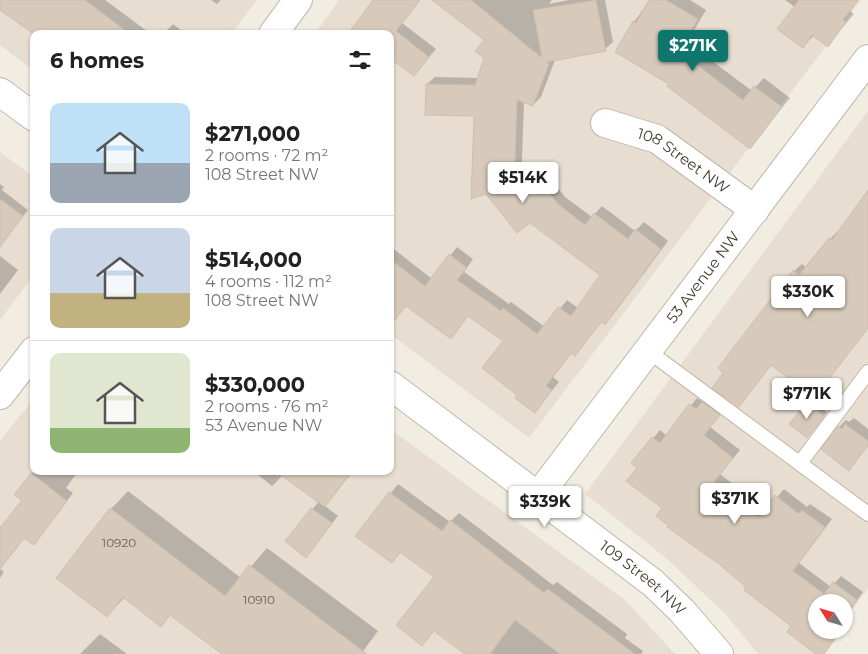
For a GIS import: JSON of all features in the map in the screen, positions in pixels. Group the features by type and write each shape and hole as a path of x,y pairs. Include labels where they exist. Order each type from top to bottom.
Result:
{"street":[{"path":"276,30 298,0"},
{"name":"53 Avenue NW","path":"538,496 868,59"},
{"path":"0,92 30,114"},
{"name":"108 Street NW","path":"605,123 657,138 755,210"},
{"path":"0,395 30,356"},
{"name":"109 Street NW","path":"394,388 653,583 682,611 719,654"}],"lane":[{"path":"648,351 868,514"},
{"path":"800,464 868,372"}],"shaded area":[{"path":"0,0 257,0 234,30 30,30 30,68 0,45"},
{"path":"339,0 861,0 529,438 394,337 394,30 318,30"},
{"path":"868,111 868,589 853,608 853,594 808,594 808,639 829,639 817,654 758,654 727,616 666,558 585,494"},
{"path":"0,152 30,174 30,280 0,320"},
{"path":"30,403 30,475 394,475 394,432 625,600 675,654 0,654 0,441"}],"building":[{"path":"0,0 85,0 125,30 30,31 0,10"},
{"path":"373,0 420,0 396,31 429,57 414,76 394,61 394,30 351,30"},
{"path":"432,0 471,0 542,58 533,10 596,0 606,51 547,62 549,64 533,106 517,100 514,193 536,176 558,204 585,225 594,213 628,239 635,229 661,249 605,325 601,322 575,356 571,353 546,386 552,390 535,413 515,398 517,395 482,368 503,341 468,316 451,339 406,306 394,321 394,262 425,286 449,254 467,268 457,280 501,311 503,308 537,334 558,307 571,316 600,275 530,223 517,233 486,194 471,199 474,116 425,115 426,84 475,85 484,58 475,51 484,40"},
{"path":"649,0 666,0 698,19 679,51 743,100 754,86 782,107 750,149 667,86 669,84 615,52 633,21 636,23"},
{"path":"799,0 858,0 843,20 846,22 828,47 812,35 803,48 777,29"},
{"path":"868,190 868,328 814,398 771,365 739,407 712,388 723,373 718,368 793,270 799,275 829,238 832,240"},
{"path":"0,199 23,216 0,247"},
{"path":"702,402 720,415 704,435 733,458 714,482 759,517 775,495 799,514 802,510 825,527 793,571 824,594 808,594 808,639 835,639 824,654 816,654 787,632 791,626 744,590 746,587 719,564 667,527 668,525 656,516 662,508 626,481 637,468 631,463 652,437 660,443 689,404 696,409"},
{"path":"807,402 824,416 807,438 789,424"},
{"path":"845,424 868,441 868,445 849,471 821,449 838,426 842,429"},
{"path":"30,474 34,475 67,501 34,545 24,538 0,569 0,528 22,500 14,495"},
{"path":"281,475 349,475 325,507"},
{"path":"389,492 442,531 450,520 544,593 548,589 635,654 560,654 515,620 490,654 465,654 434,631 422,646 396,625 434,577 400,552 392,563 355,536"},
{"path":"110,508 225,596 249,565 367,654 222,654 170,615 161,627 123,597 107,617 56,578"},
{"path":"311,508 332,523 306,558 285,541"},
{"path":"833,582 849,594 824,594"},
{"path":"853,597 857,600 853,606"}]}
